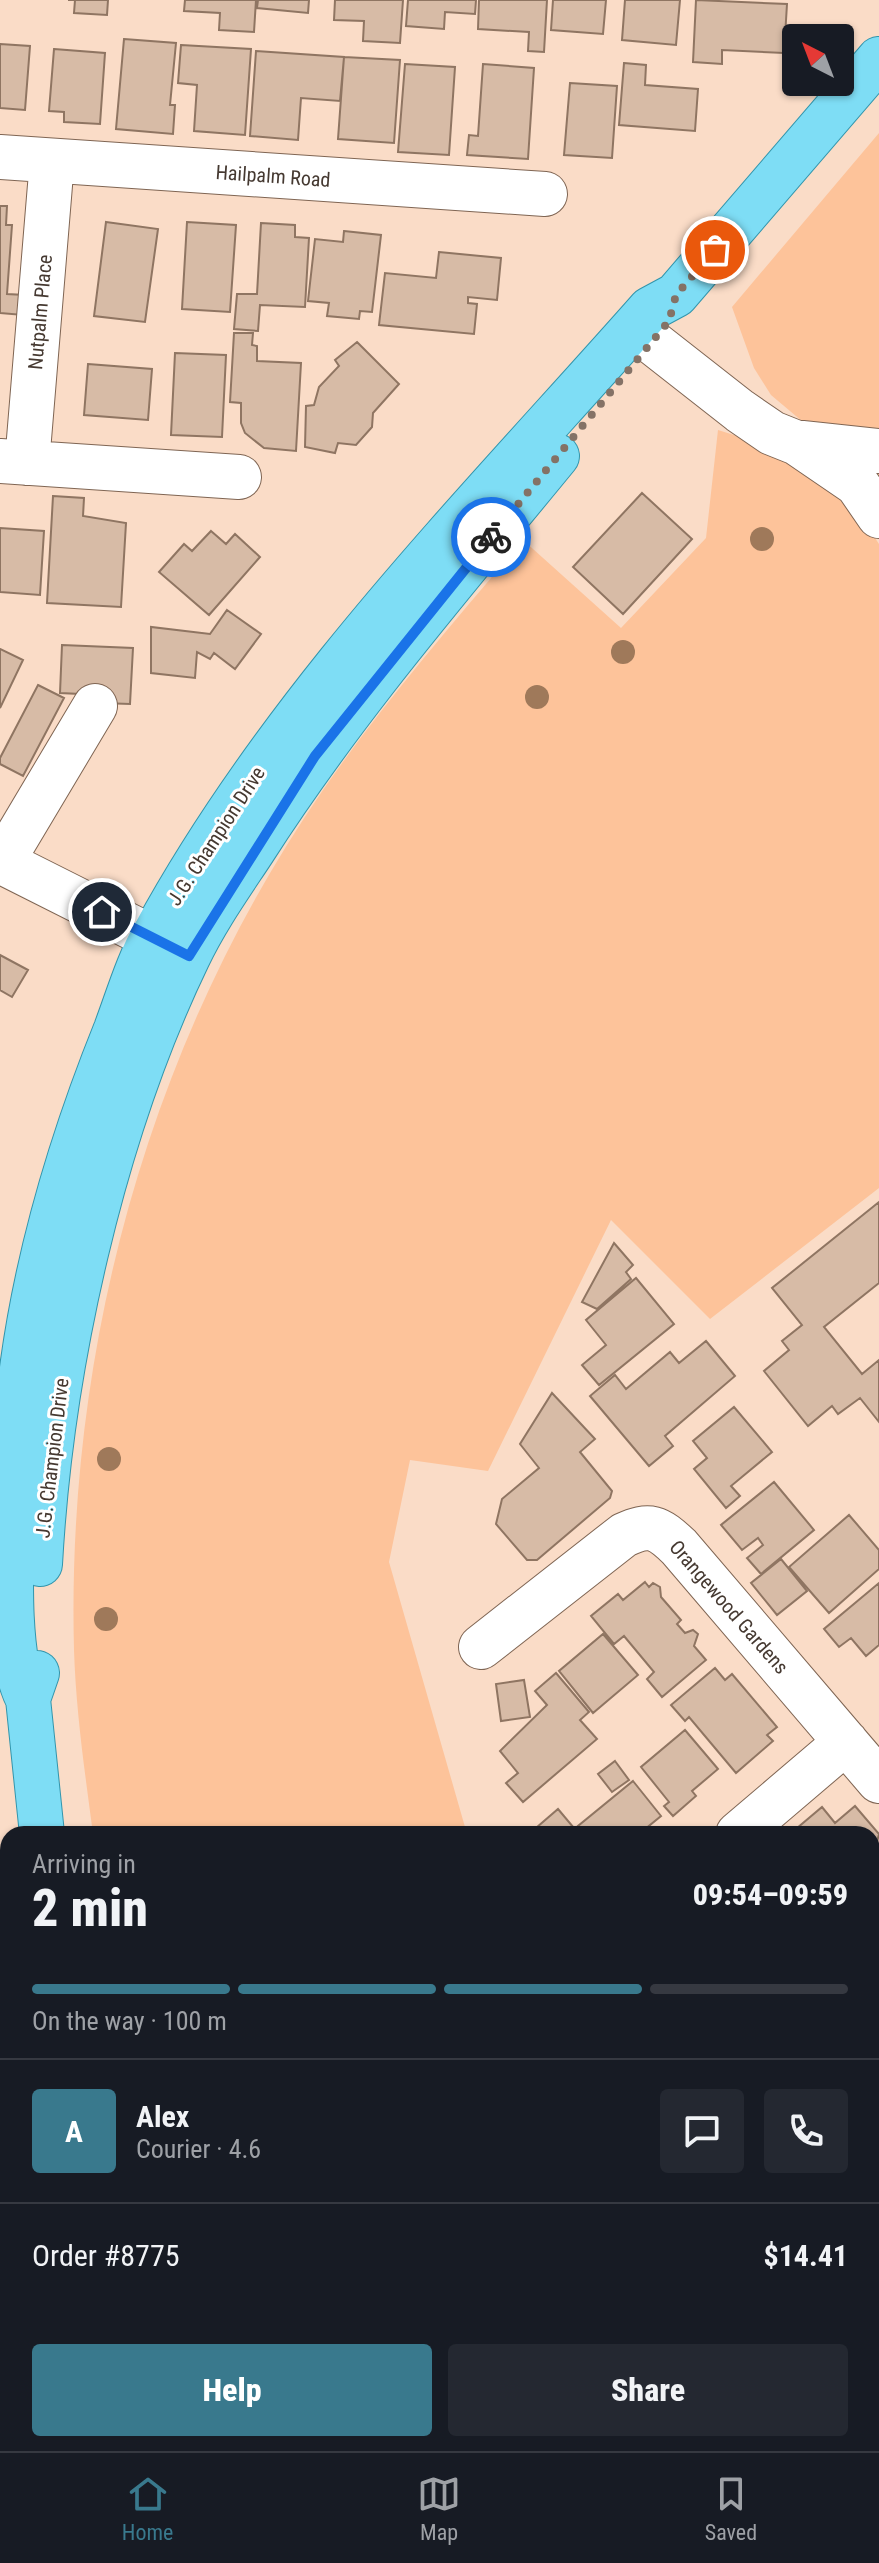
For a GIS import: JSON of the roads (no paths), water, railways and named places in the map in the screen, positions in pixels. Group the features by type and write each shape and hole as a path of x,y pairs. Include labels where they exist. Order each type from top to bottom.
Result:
{"main road":[{"name":"J.G. Champion Drive","path":"41,1826 28,1699 17,1680 12,1575 13,1462 29,1334 44,1250 72,1148 254,776 401,587 650,309 676,295 879,59"},
{"name":"J.G. Champion Drive","path":"171,946 315,756 669,321 676,295"}],"street":[{"name":"Hailpalm Road","path":"0,157 545,194"},
{"name":"Nutpalm Place","path":"52,161 14,462 239,477"},
{"path":"652,342 740,411 772,433 797,443 857,484 879,516"},
{"path":"797,443 879,451"},
{"path":"95,706 1,861 171,946"},
{"name":"Orangewood Gardens","path":"481,1647 624,1535 642,1527 654,1529 679,1547 879,1781"},
{"path":"747,1826 846,1742"}]}
